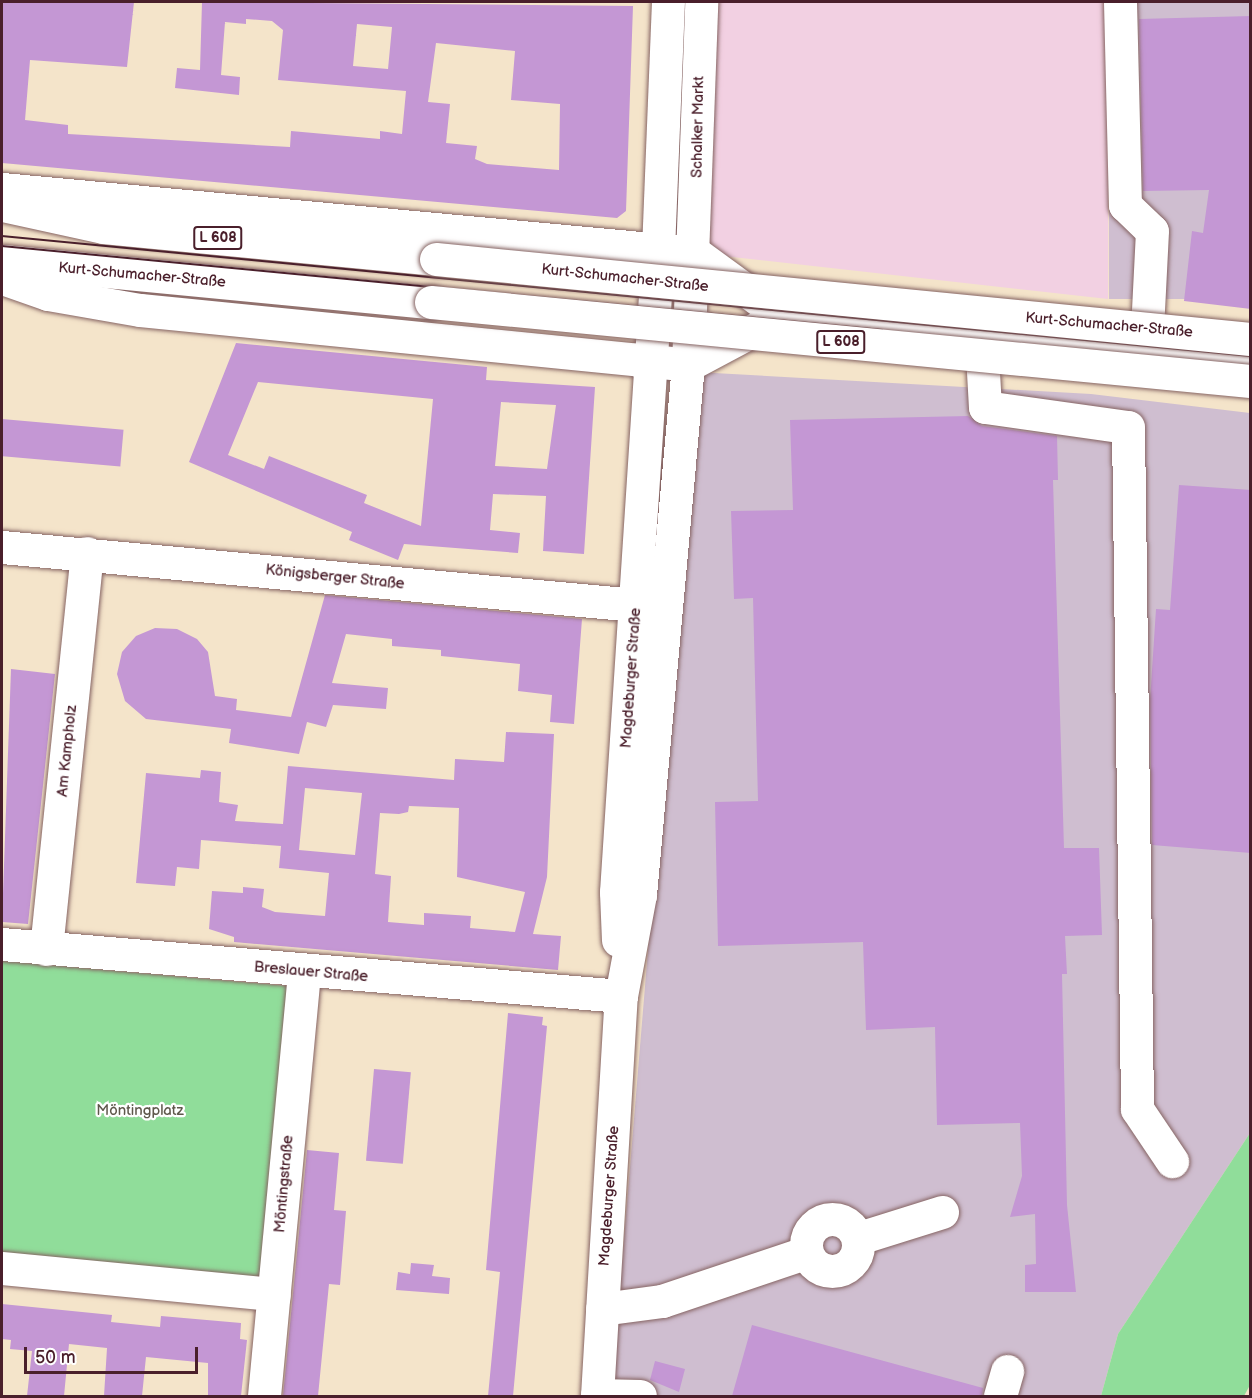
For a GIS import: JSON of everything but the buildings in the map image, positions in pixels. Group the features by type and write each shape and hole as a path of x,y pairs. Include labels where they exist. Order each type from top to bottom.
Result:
{"street":[{"path":"650,361 658,250 668,2"},
{"name":"Schalker Markt","path":"688,364 695,252 701,2"},
{"path":"1120,2 1125,205 1152,231 1146,350"},
{"name":"Kurt-Schumacher-Straße","path":"2,189 658,250"},
{"name":"Kurt-Schumacher-Straße","path":"2,205 103,227 1251,339"},
{"path":"658,250 695,252 781,316 1251,359"},
{"name":"Kurt-Schumacher-Straße","path":"2,261 1251,381"},
{"name":"Kurt-Schumacher-Straße","path":"2,278 48,294 140,310 688,364"},
{"path":"688,364 781,316"},
{"path":"981,336 985,407 1128,427 1137,1109 1172,1161"},
{"name":"Magdeburger Straße","path":"597,1396 621,996 616,892 650,361"},
{"name":"Magdeburger Straße","path":"621,996 640,894 668,607 688,364"},
{"name":"Königsberger Straße","path":"2,547 87,553 636,607 668,607"},
{"name":"Am Kampholz","path":"46,949 87,553"},
{"name":"Breslauer Straße","path":"2,944 304,972 621,996"},
{"name":"Möntingstraße","path":"264,1396 304,972"},
{"path":"602,1309 662,1301 805,1253 818,1270 838,1272 854,1261 859,1238 942,1212"},
{"path":"2,1268 274,1294"},
{"path":"597,1396 640,1396"}],"shaded area":[{"path":"713,2 1109,2 1108,299 705,254"},
{"path":"1109,2 1250,2 1250,299 1109,299"},
{"path":"696,372 1091,394 1250,413 1250,1133 1118,1334 1101,1396 611,1396"}],"green space":[{"name":"Möntingplatz","path":"2,961 291,986 265,1278 2,1255"},
{"path":"1250,1133 1250,1385 1244,1396 1101,1396 1118,1334"}],"tram line":[{"path":"2,236 1250,356"},
{"path":"2,246 882,330"}]}
